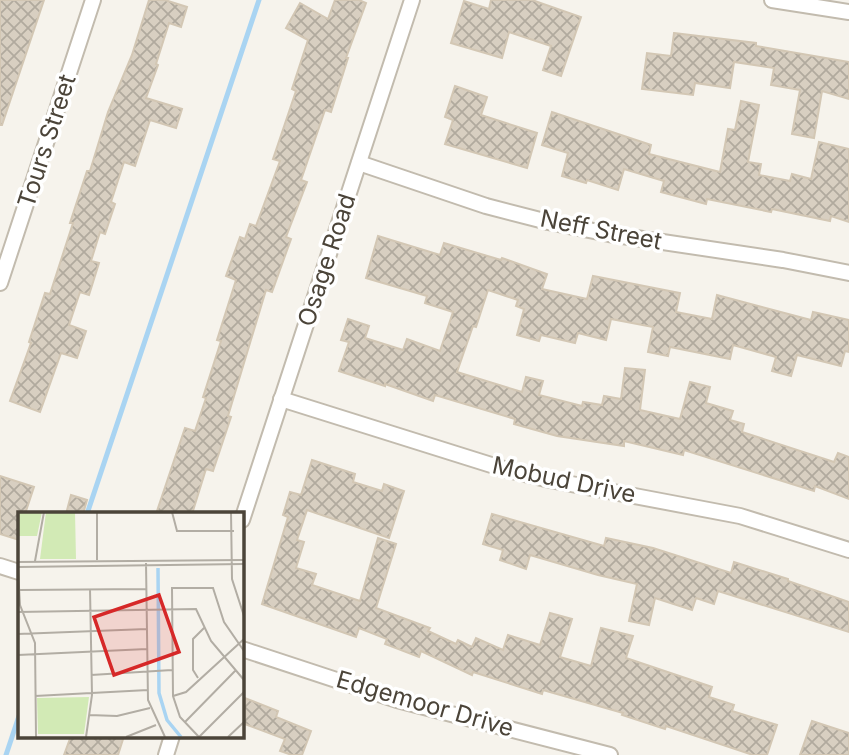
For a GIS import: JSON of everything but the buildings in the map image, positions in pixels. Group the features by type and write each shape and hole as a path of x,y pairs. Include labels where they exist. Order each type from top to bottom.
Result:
{"street":[{"name":"Tours Street","path":"0,283 93,0"},
{"name":"Osage Road","path":"243,517 412,0"},
{"path":"772,0 849,12"},
{"name":"Neff Street","path":"359,163 486,206 548,222 849,273"},
{"name":"Mobud Drive","path":"281,399 504,469 740,516 849,550"},
{"path":"0,566 18,572"},
{"name":"Edgemoor Drive","path":"243,649 397,700 610,755"},
{"path":"166,755 171,738"}],"waterway":[{"path":"88,512 259,0"},
{"path":"6,755 18,719"}]}
